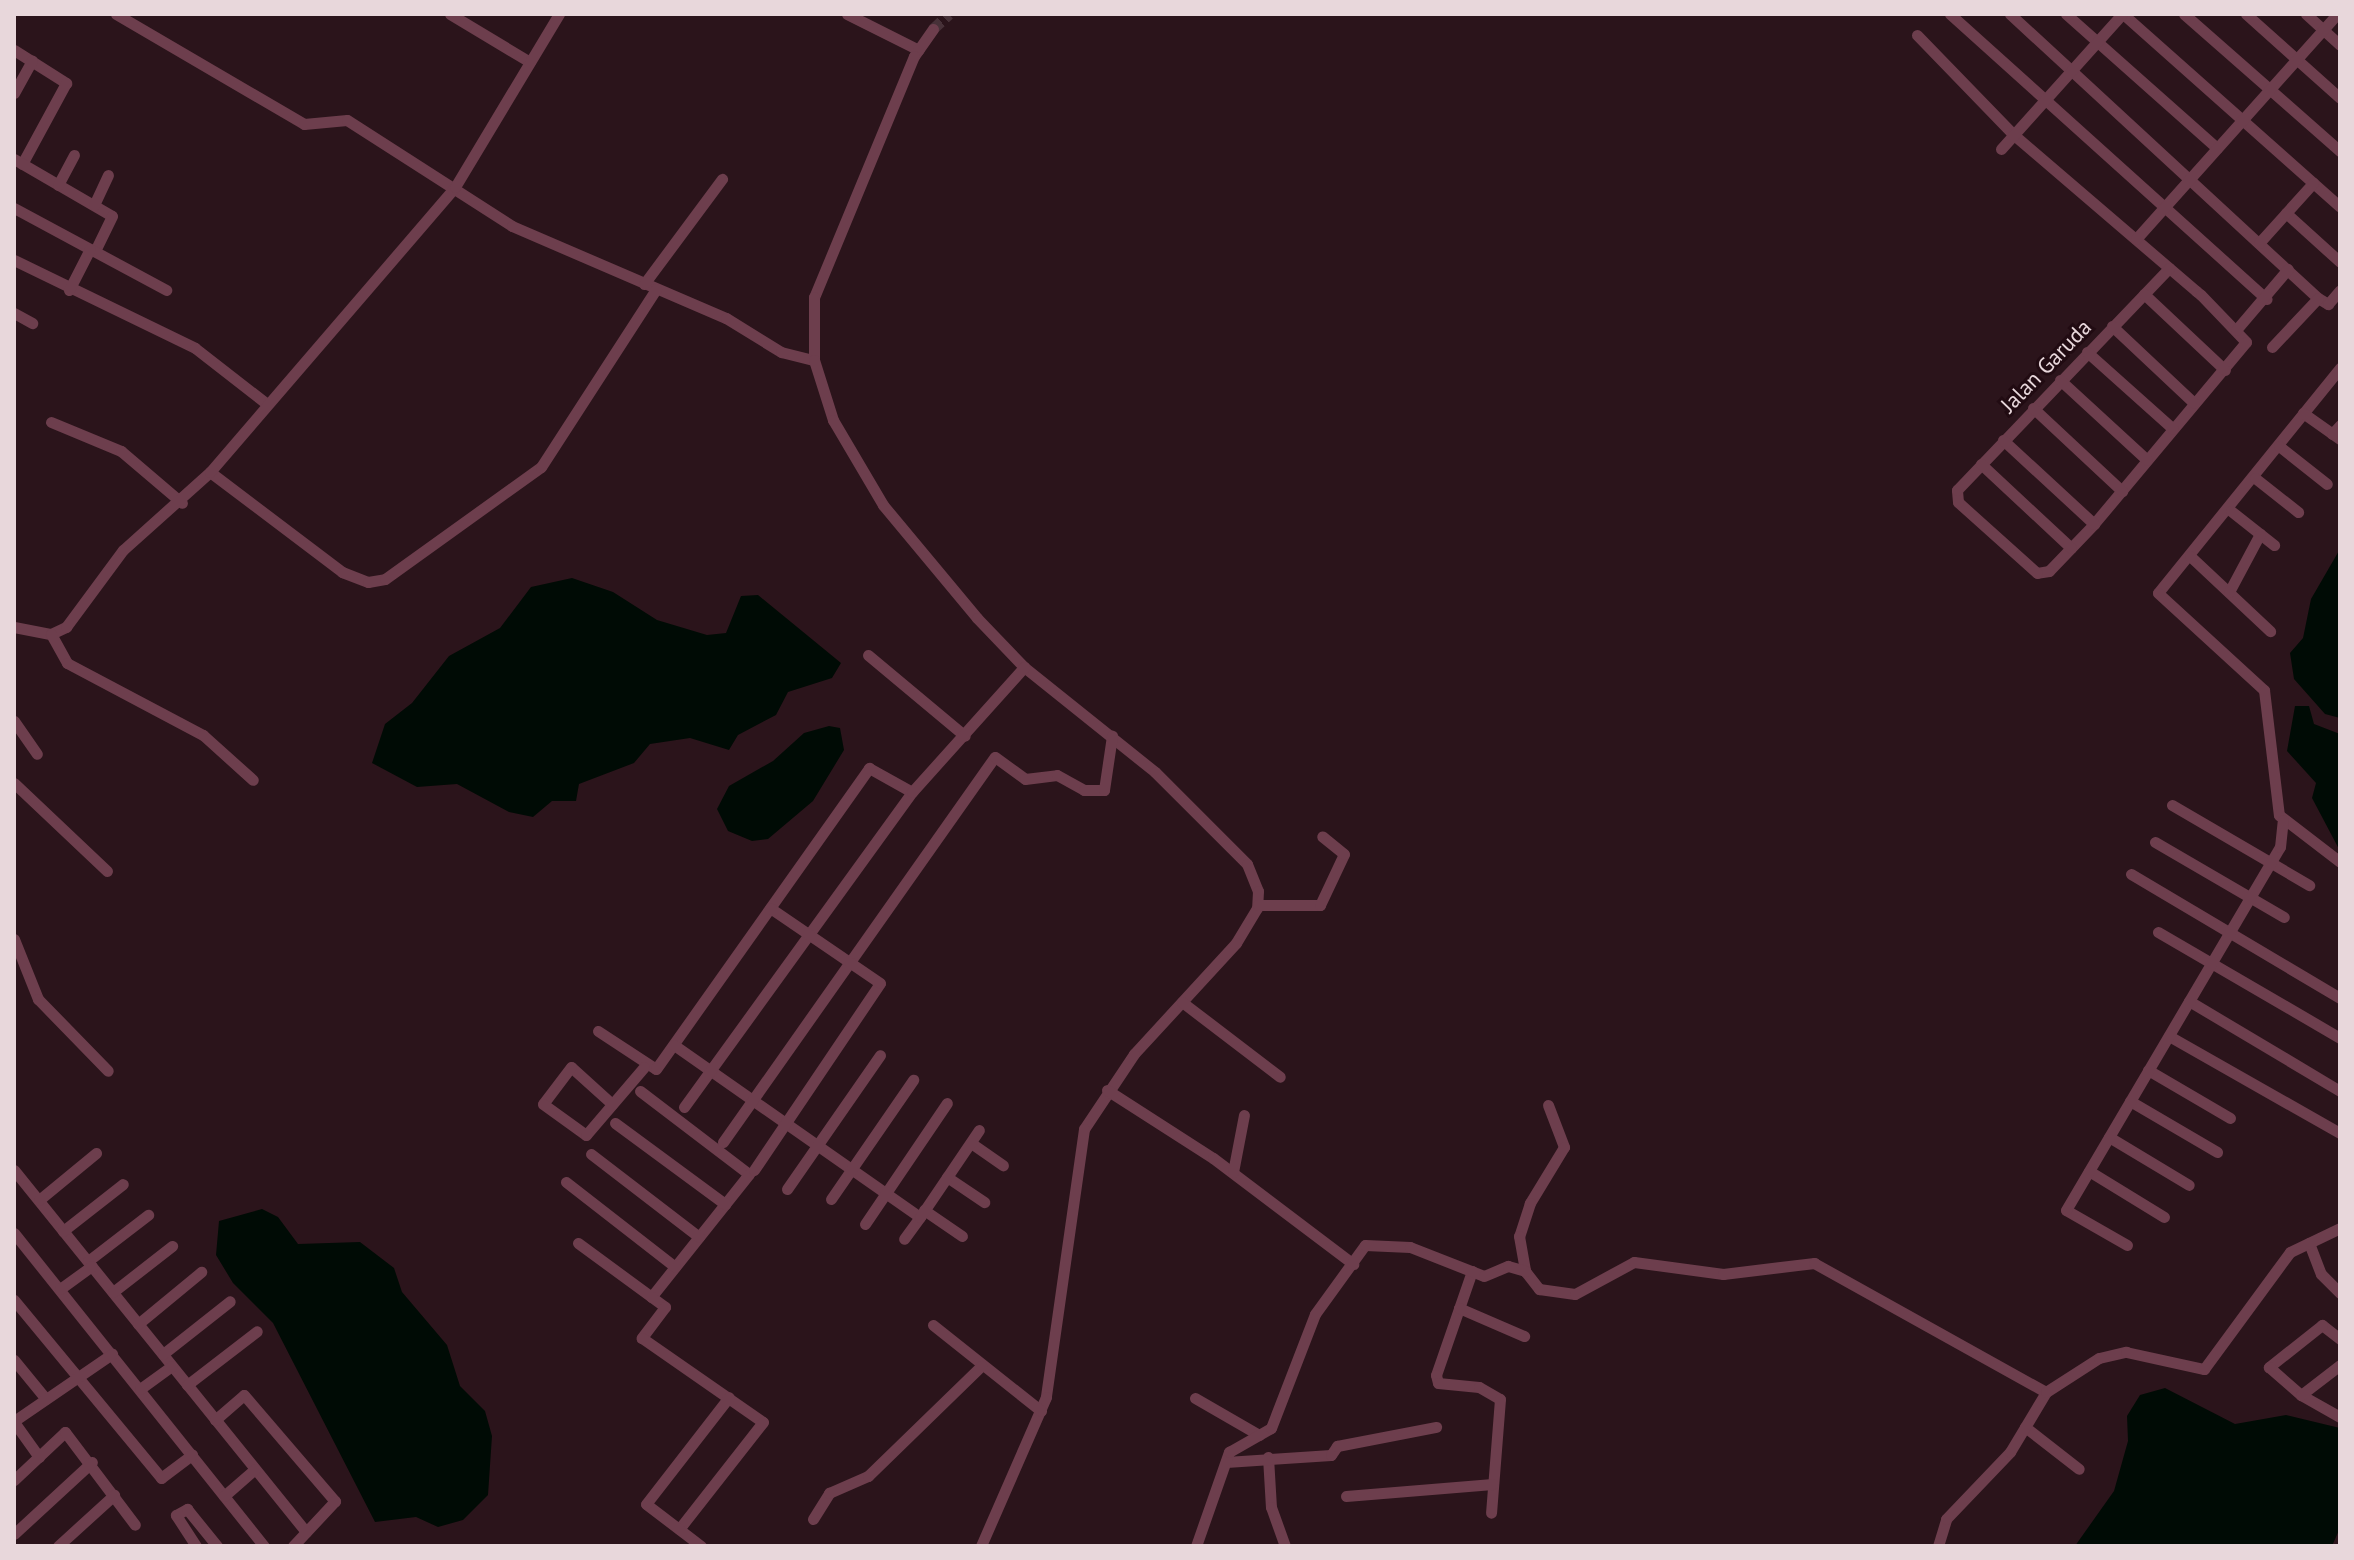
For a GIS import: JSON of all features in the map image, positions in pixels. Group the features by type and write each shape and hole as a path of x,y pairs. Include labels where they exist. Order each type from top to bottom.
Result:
{"street":[{"path":"116,14 250,96 310,127 347,120 512,226 736,323 781,352 814,360"},
{"path":"450,14 530,62"},
{"path":"14,627 51,634 73,621 123,550 182,503 210,472 455,187 559,14"},
{"path":"847,14 919,50"},
{"path":"1950,14 2266,299"},
{"path":"2010,14 2318,298 2328,304 2340,290"},
{"path":"2066,14 2217,148"},
{"path":"2001,149 2046,103 2122,14 2244,118 2340,207"},
{"path":"2184,14 2340,151"},
{"path":"2246,14 2340,98"},
{"path":"2306,14 2340,45"},
{"path":"2136,239 2337,14"},
{"path":"933,29 919,50 817,283 814,360 833,420 864,478 1024,667 1112,736 1247,864 1257,881 1258,905 1236,943 1107,1090 1077,1152 1041,1411 981,1546"},
{"path":"1917,35 2014,135 2169,268 2236,330 2246,346 2071,548 1981,464"},
{"path":"14,50 66,83 18,162 112,216 69,290"},
{"path":"14,93 32,61"},
{"path":"58,185 74,155"},
{"path":"94,205 108,175"},
{"path":"210,472 342,572 368,582 385,579 541,467 650,287 722,179"},
{"path":"2259,243 2313,183"},
{"path":"14,208 166,290"},
{"path":"2286,213 2340,262"},
{"path":"14,260 69,290 195,348 267,404"},
{"name":"Jalan Garuda","path":"2071,548 2049,571 2037,573 1957,495 2003,440 2169,268"},
{"path":"2236,330 2266,299 2288,269"},
{"path":"2144,294 2225,370"},
{"path":"2272,347 2318,298"},
{"path":"14,313 32,323"},
{"path":"2112,326 2194,403"},
{"path":"2087,352 2173,429"},
{"path":"2127,1245 2066,1210 2270,864 2286,824 2264,690 2158,593 2231,511 2340,368"},
{"path":"2060,380 2147,460"},
{"path":"2033,408 2122,491"},
{"path":"2303,413 2337,433"},
{"path":"51,422 121,451 182,503"},
{"path":"2003,440 2094,524"},
{"path":"2279,446 2327,484"},
{"path":"2255,478 2298,512"},
{"path":"2231,511 2274,545"},
{"path":"2229,592 2260,534"},
{"path":"2190,556 2270,631"},
{"path":"51,634 67,663 203,735 253,780"},
{"path":"868,655 965,736"},
{"path":"684,1107 806,934 912,792 1024,667"},
{"path":"14,721 37,754"},
{"path":"723,1142 995,757 1025,779 1057,775 1084,790 1104,790 1112,736"},
{"path":"598,1031 644,1067 656,1069 869,768 912,792"},
{"path":"14,783 107,871"},
{"path":"2172,805 2309,885"},
{"path":"2286,824 2340,862"},
{"path":"1258,905 1320,905 1344,854 1322,836"},
{"path":"2155,842 2284,917"},
{"path":"2131,874 2340,998"},
{"path":"754,1170 880,983 770,908"},
{"path":"2158,932 2340,1038"},
{"path":"14,939 38,999 108,1071"},
{"path":"2189,1001 2340,1091"},
{"path":"1182,1002 1280,1077"},
{"path":"2169,1036 2340,1133"},
{"path":"674,1045 750,1102 851,1170 962,1236"},
{"path":"787,1189 880,1055"},
{"path":"612,1104 571,1067 543,1104 586,1135 644,1067"},
{"path":"2148,1070 2230,1118"},
{"path":"831,1199 913,1080"},
{"path":"1107,1090 1233,1172 1353,1264"},
{"path":"640,1091 749,1174 651,1297"},
{"path":"2130,1101 2217,1152"},
{"path":"865,1224 947,1103"},
{"path":"1548,1105 1564,1147 1522,1219 1525,1271 1539,1289 1562,1297 1634,1262 1723,1274 1814,1263 2046,1392"},
{"path":"1233,1172 1244,1115"},
{"path":"615,1123 725,1204"},
{"path":"904,1239 979,1130"},
{"path":"2109,1137 2189,1185"},
{"path":"971,1143 1003,1165"},
{"path":"39,1200 96,1153"},
{"path":"591,1154 699,1237"},
{"path":"14,1170 306,1532"},
{"path":"2089,1171 2164,1217"},
{"path":"947,1177 984,1202"},
{"path":"566,1182 675,1267"},
{"path":"63,1231 123,1184"},
{"path":"60,1289 148,1215"},
{"path":"1938,1546 1946,1519 2010,1452 2046,1392 2099,1358 2126,1352 2204,1369 2290,1252 2340,1228"},
{"path":"14,1233 264,1546"},
{"path":"1196,1546 1229,1452 1271,1428 1315,1314 1365,1245 1387,1242 1488,1276 1508,1266 1525,1271"},
{"path":"578,1243 665,1307 642,1338 763,1422 679,1529"},
{"path":"2309,1243 2321,1274 2340,1293"},
{"path":"113,1292 172,1246"},
{"path":"1472,1271 1436,1379 1479,1387 1500,1399 1491,1513"},
{"path":"138,1324 201,1272"},
{"path":"14,1300 161,1478 192,1455"},
{"path":"163,1354 230,1301"},
{"path":"1459,1308 1524,1336"},
{"path":"933,1325 1041,1411"},
{"path":"2340,1339 2322,1325 2269,1367 2301,1395 2340,1417"},
{"path":"187,1385 257,1331"},
{"path":"39,1457 14,1422 112,1354"},
{"path":"14,1360 46,1399"},
{"path":"2301,1395 2340,1365"},
{"path":"140,1389 172,1366"},
{"path":"813,1519 829,1493 858,1485 981,1366"},
{"path":"215,1420 244,1395 335,1501 293,1546"},
{"path":"701,1546 646,1504 729,1397"},
{"path":"1195,1398 1259,1435"},
{"path":"1226,1462 1331,1455 1337,1446 1436,1427"},
{"path":"2025,1427 2079,1469"},
{"path":"14,1480 65,1432 92,1462 135,1525"},
{"path":"1268,1457 1271,1507 1285,1546"},
{"path":"14,1534 92,1462"},
{"path":"224,1496 255,1469"},
{"path":"1346,1496 1493,1484"},
{"path":"58,1546 114,1495"},
{"path":"196,1546 176,1515 187,1509 217,1546"}],"shaded area":[{"path":"2340,549 2340,718 2325,714 2294,679 2290,653 2303,638 2311,599"},
{"path":"572,578 613,592 657,620 707,635 726,633 741,596 758,595 841,663 832,678 788,692 776,715 738,735 729,750 690,738 650,744 634,763 579,784 576,801 552,801 533,817 509,812 457,784 417,787 372,763 385,724 412,703 449,656 500,628 531,587"},
{"path":"2295,706 2309,706 2314,724 2340,734 2340,851 2312,798 2316,783 2287,751"},
{"path":"829,726 840,728 844,750 813,801 768,839 752,841 728,831 717,809 729,786 773,761 804,733"},
{"path":"262,1209 278,1217 298,1244 360,1242 394,1268 402,1292 447,1345 460,1386 485,1411 492,1436 488,1495 463,1520 438,1527 416,1517 375,1522 273,1323 233,1283 216,1255 219,1221"},
{"path":"2165,1388 2235,1424 2286,1415 2340,1428 2340,1528 2332,1546 2075,1546 2114,1491 2128,1441 2127,1416 2140,1395"}],"tunnel":[{"path":"933,29 949,14"}]}
